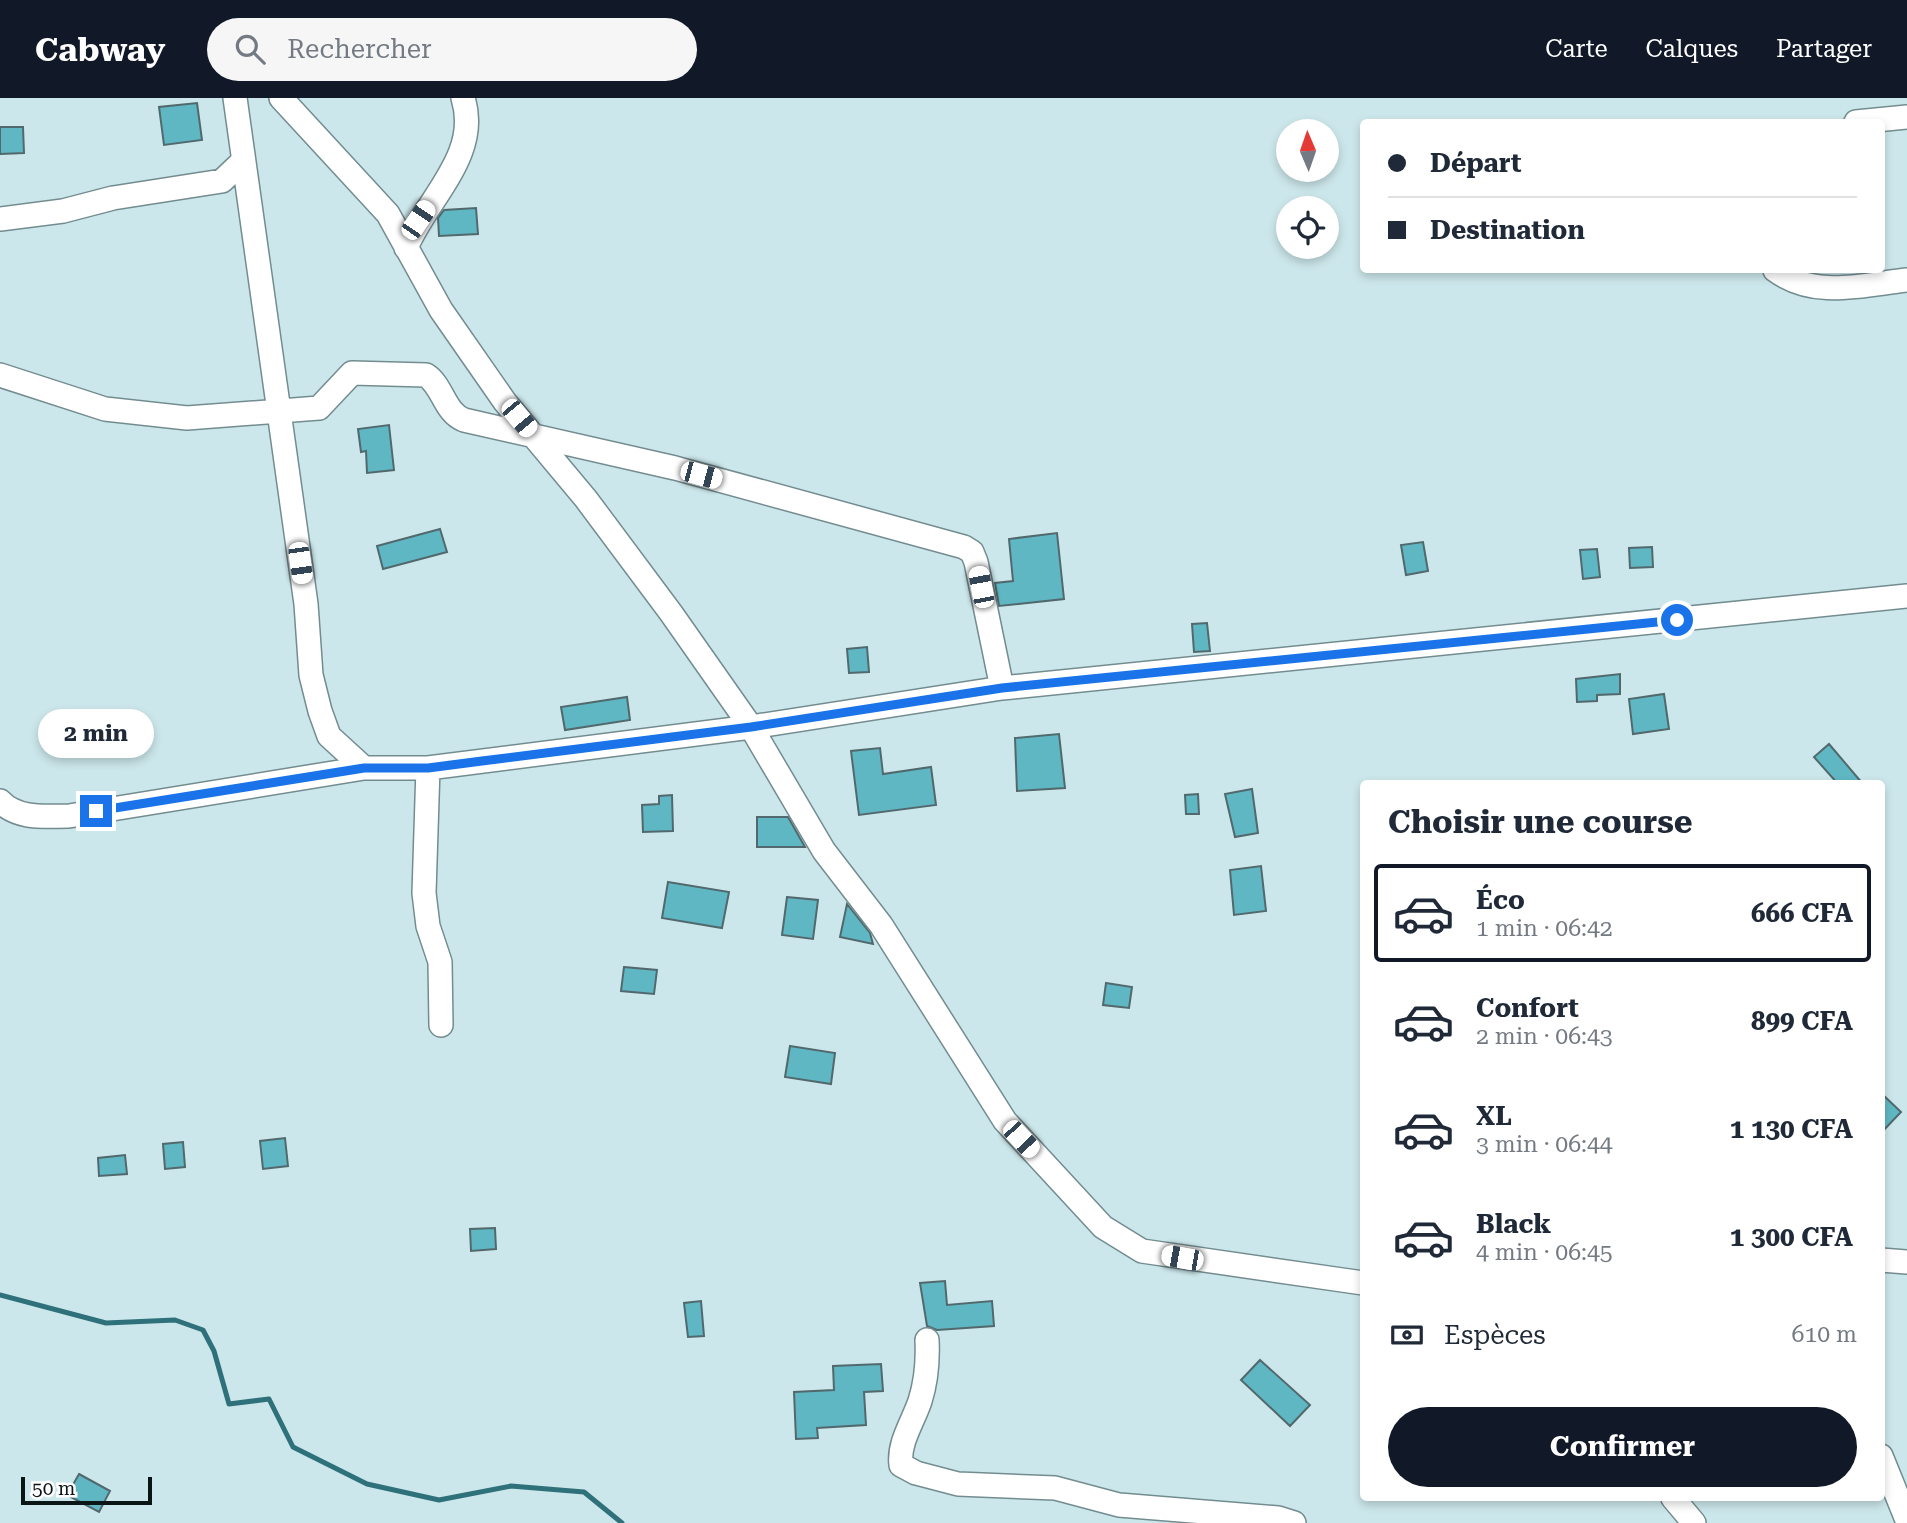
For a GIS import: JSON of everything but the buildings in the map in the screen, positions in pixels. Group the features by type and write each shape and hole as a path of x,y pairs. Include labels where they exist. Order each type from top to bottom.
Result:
{"street":[{"path":"235,98 306,604 311,675 329,736 364,768"},
{"path":"281,98 388,214 441,310 505,402 586,499 671,613 751,727 824,850 881,925 1005,1121 1103,1227 1142,1251 1360,1283"},
{"path":"406,248 418,220 457,163 467,138 468,115 463,98"},
{"path":"1885,119 1907,117"},
{"path":"222,181 243,161"},
{"path":"0,219 63,211 113,198 222,181 247,193"},
{"path":"1779,273 1789,280 1816,289 1907,280"},
{"path":"0,375 105,410 187,418 319,408 352,373 415,372 433,379 457,417 674,468 964,547 972,552 976,562 1002,688"},
{"path":"0,801 6,808 26,816 69,816 364,768 428,768 751,727 1002,688 1907,596"},
{"path":"428,768 424,893 428,926 440,962 441,1025"},
{"path":"1885,1260 1907,1262"},
{"path":"927,1340 928,1364 920,1399 899,1454 901,1465 916,1473 958,1484 1055,1488 1119,1505 1278,1518 1294,1523"},
{"path":"1885,1466 1907,1520"},
{"path":"1676,1501 1694,1523"}],"waterway":[{"path":"0,1295 106,1323 175,1320 203,1330 214,1351 229,1404 269,1399 293,1447 367,1484 439,1500 511,1486 584,1492 622,1523"}],"route":[{"path":"96,811 364,768 428,768 751,727 1002,688 1677,620"}]}
